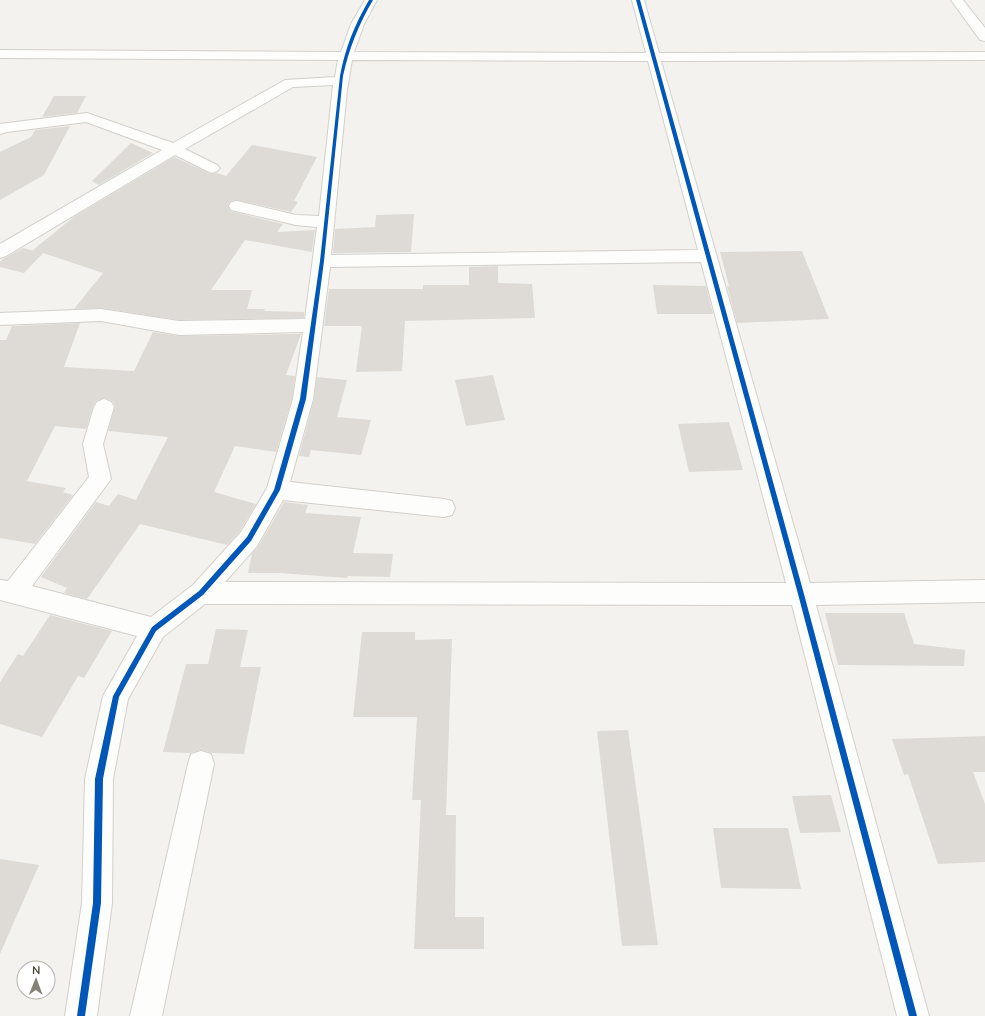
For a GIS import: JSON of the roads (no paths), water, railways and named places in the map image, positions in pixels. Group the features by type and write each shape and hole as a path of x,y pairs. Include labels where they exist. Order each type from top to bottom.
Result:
{"street":[{"path":"81,1016 97,903 99,779 116,696 154,629 201,593 249,539 277,490 303,400 322,261 339,104 340,81 345,56 358,20 371,0"},
{"path":"638,0 801,594 913,1016"},
{"path":"957,0 985,37"},
{"path":"0,54 653,57 985,56"},
{"path":"0,252 174,149 290,83 340,81"},
{"path":"0,130 3,128 87,117 174,149 212,168"},
{"path":"237,206 296,220 326,222"},
{"path":"322,261 591,256 708,256"},
{"path":"0,319 101,315 179,328 314,325"},
{"path":"104,407 93,444 100,479 7,591 154,629"},
{"path":"277,490 444,508"},
{"path":"201,593 801,594 985,591"},
{"path":"146,1016 201,764"}]}
